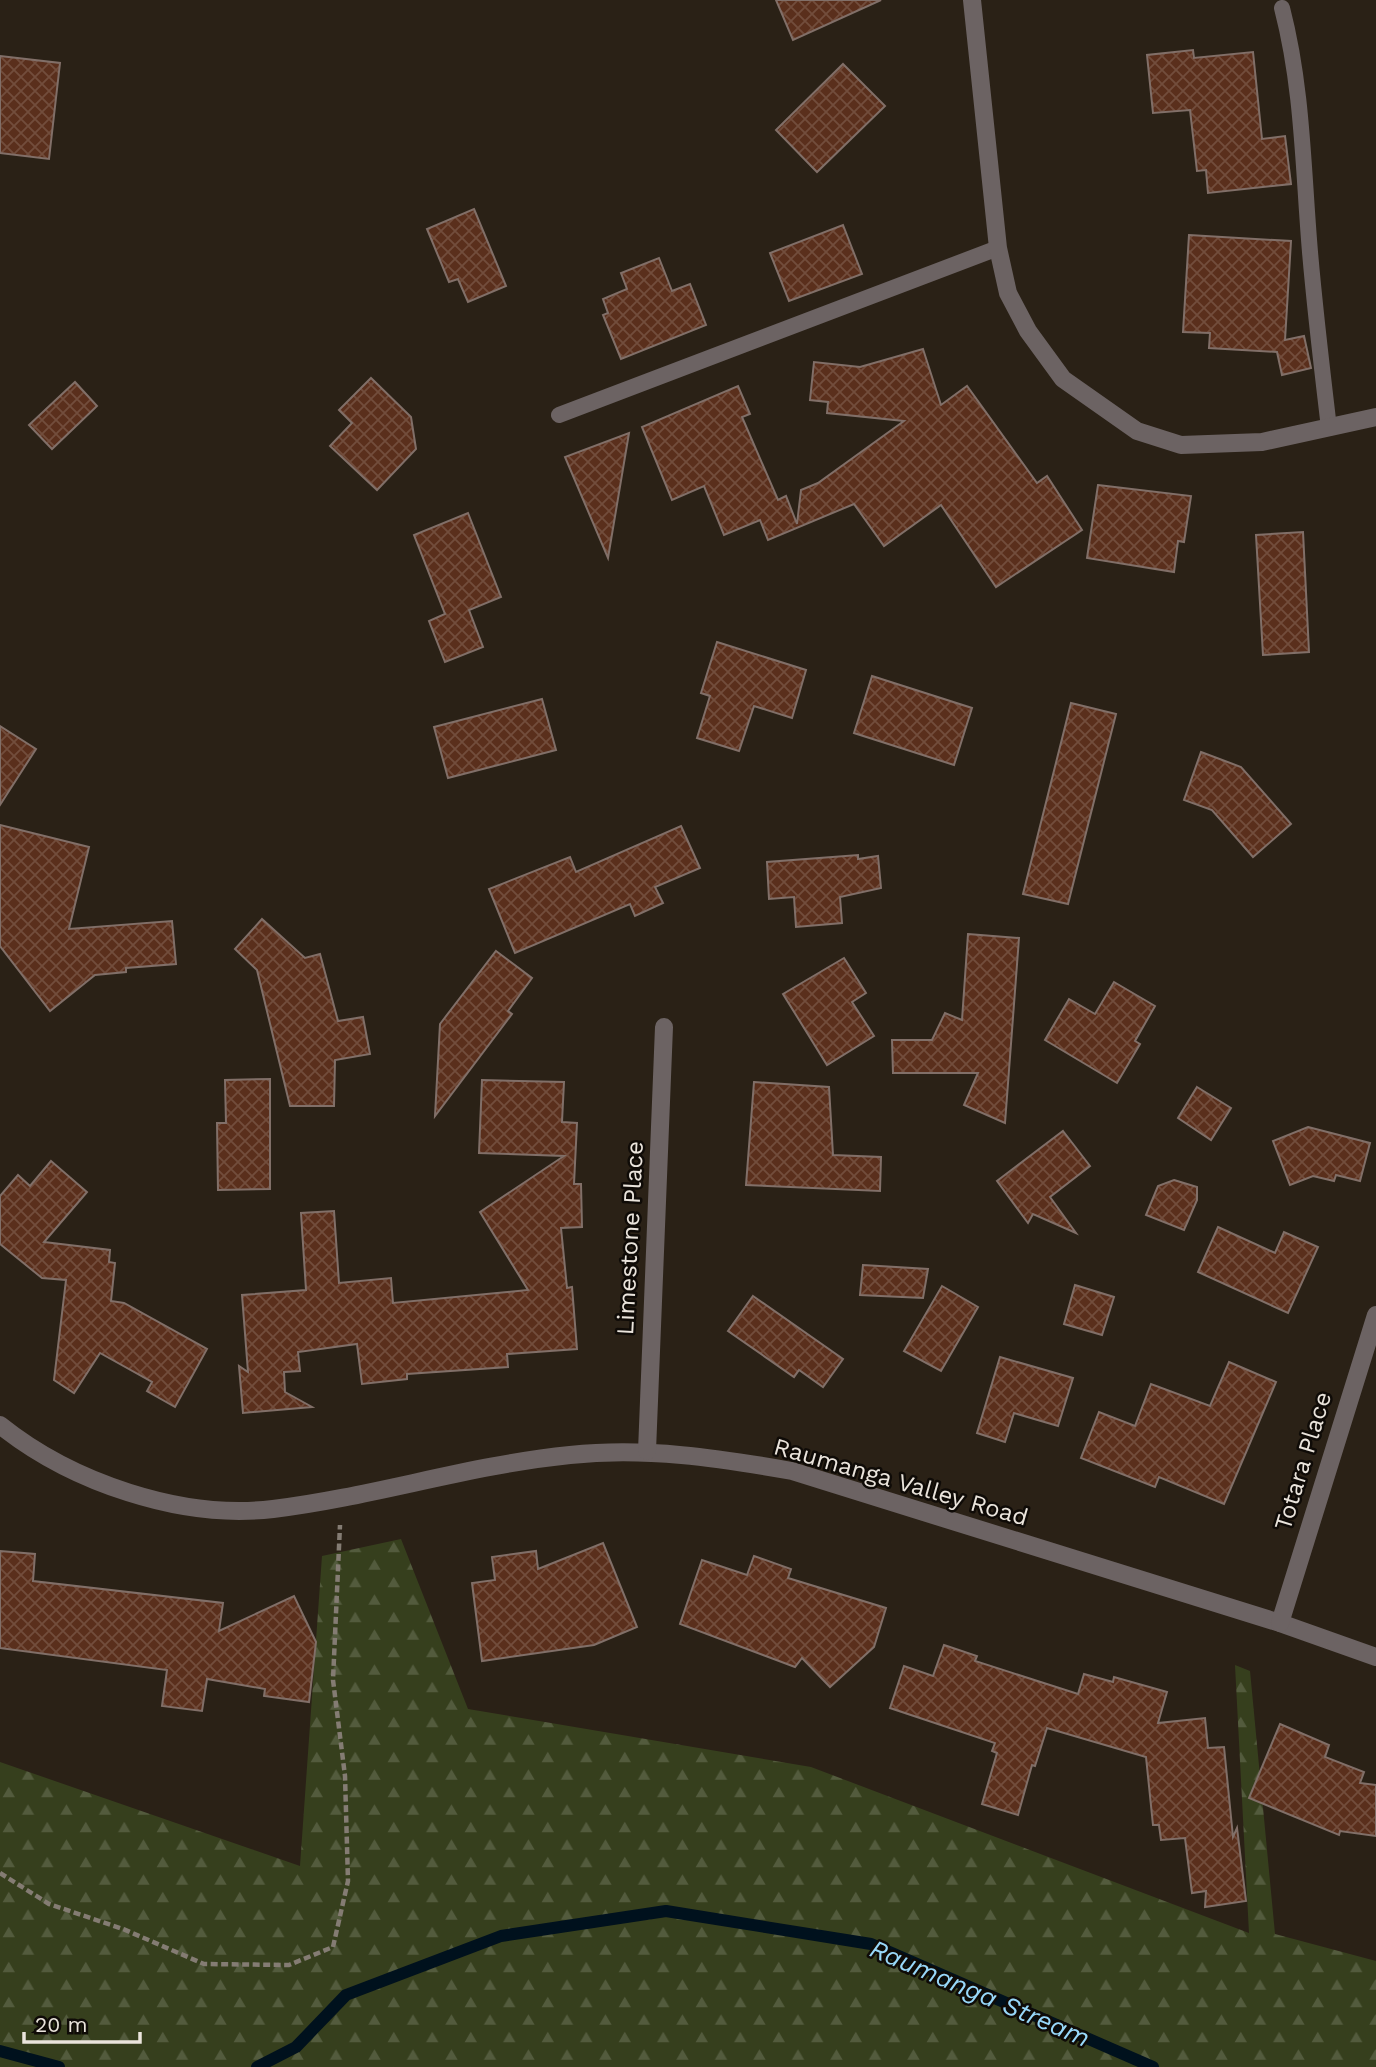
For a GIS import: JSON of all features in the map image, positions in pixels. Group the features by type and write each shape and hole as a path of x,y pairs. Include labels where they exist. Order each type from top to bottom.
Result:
{"street":[{"path":"972,0 998,248 1008,293 1028,331 1063,379 1137,431 1181,444 1213,446 1262,442 1376,417"},
{"name":"Limestone Place","path":"647,1451 664,1027"},
{"name":"Totara Place","path":"1280,1623 1349,1394 1376,1315"},
{"name":"Raumanga Valley Road","path":"0,1425 62,1468 130,1493 200,1508 271,1509 569,1455 647,1451 720,1458 792,1471 1280,1623 1376,1657"}],"lane":[{"path":"1282,8 1293,51 1302,123 1310,251 1329,428"},
{"path":"559,415 998,248"}],"path":[{"path":"0,1873 49,1904 123,1929 204,1964 289,1965 333,1947 348,1881 345,1776 333,1680 339,1590 340,1496"}],"green space":[{"path":"401,1539 468,1709 811,1767 1249,1933 1235,1665 1250,1671 1275,1934 1376,1961 1376,2067 0,2067 0,1762 300,1866 322,1556"}],"building":[{"path":"776,0 881,0 793,40"},
{"path":"1193,50 1194,58 1253,52 1262,139 1285,136 1291,184 1208,193 1206,170 1197,171 1190,110 1153,113 1147,55"},
{"path":"0,56 60,63 49,159 0,153"},
{"path":"843,64 885,106 817,172 776,130"},
{"path":"474,209 506,286 468,302 458,279 449,282 427,229"},
{"path":"843,225 862,274 789,301 770,253"},
{"path":"1189,235 1291,241 1285,340 1304,336 1311,368 1282,375 1277,352 1209,348 1210,333 1183,332"},
{"path":"659,258 672,291 690,284 706,325 621,359 603,315 608,313 603,299 627,289 621,273"},
{"path":"923,349 941,405 967,386 1037,483 1047,476 1082,530 996,587 941,505 884,546 854,504 768,540 760,520 724,535 704,486 672,500 642,427 738,386 750,414 742,417 778,500 786,496 797,524 801,490 818,483 904,421 827,413 828,402 810,400 814,362 860,367"},
{"path":"371,378 411,417 416,449 377,490 330,446 352,423 339,410"},
{"path":"75,382 97,406 52,449 29,425"},
{"path":"629,433 608,558 565,457"},
{"path":"1098,485 1191,496 1184,542 1178,541 1174,572 1087,558"},
{"path":"468,513 501,597 469,610 483,647 445,662 429,621 445,614 414,535"},
{"path":"1303,532 1309,652 1263,655 1256,535"},
{"path":"717,642 806,670 792,718 754,706 739,751 697,738 710,696 701,693"},
{"path":"872,676 972,708 954,765 854,733"},
{"path":"542,699 556,750 448,778 434,727"},
{"path":"1071,703 1116,714 1068,904 1023,894"},
{"path":"0,726 36,749 0,805"},
{"path":"1201,752 1241,767 1291,824 1253,857 1212,810 1184,800"},
{"path":"0,825 89,847 69,929 172,921 176,964 126,968 126,972 95,975 50,1011 0,946"},
{"path":"681,826 700,868 655,887 663,903 635,916 630,904 515,953 489,889 570,857 576,872"},
{"path":"858,855 858,859 878,856 881,888 840,897 842,923 796,927 794,897 769,899 767,862"},
{"path":"262,919 305,958 320,954 338,1021 363,1017 370,1054 335,1060 334,1106 290,1106 257,970 235,949"},
{"path":"968,934 1019,938 1005,1123 964,1105 978,1073 893,1073 892,1040 932,1040 945,1013 962,1020"},
{"path":"496,951 532,978 508,1011 512,1014 435,1116 440,1024"},
{"path":"844,958 866,993 852,1002 874,1036 827,1065 783,994"},
{"path":"1114,982 1155,1006 1135,1041 1140,1044 1117,1083 1045,1040 1069,999 1095,1014"},
{"path":"270,1079 270,1189 218,1190 217,1123 226,1123 225,1080"},
{"path":"482,1080 564,1082 562,1122 577,1123 574,1184 581,1184 582,1227 561,1228 567,1288 572,1287 577,1349 507,1354 508,1367 407,1374 407,1379 362,1384 357,1344 298,1352 300,1371 284,1372 285,1392 312,1407 243,1413 239,1366 248,1372 242,1295 306,1290 301,1213 334,1211 339,1283 391,1278 393,1303 528,1290 480,1212 564,1156 479,1153"},
{"path":"754,1082 829,1087 833,1155 881,1157 880,1191 746,1185"},
{"path":"1197,1087 1231,1108 1211,1140 1178,1118"},
{"path":"1308,1127 1370,1143 1360,1181 1336,1175 1334,1181 1313,1176 1290,1185 1273,1141"},
{"path":"1063,1131 1090,1166 1050,1197 1076,1233 1033,1214 1028,1223 997,1181"},
{"path":"51,1161 87,1192 44,1242 110,1250 109,1262 115,1263 111,1301 124,1303 207,1349 175,1407 147,1391 152,1382 100,1353 74,1393 54,1380 66,1280 42,1278 0,1244 0,1196 18,1175 30,1186"},
{"path":"1174,1180 1197,1187 1197,1200 1184,1230 1146,1215 1158,1186"},
{"path":"1218,1227 1275,1253 1284,1232 1318,1247 1288,1313 1198,1272"},
{"path":"863,1265 928,1269 923,1298 860,1295"},
{"path":"1075,1285 1114,1297 1102,1335 1064,1324"},
{"path":"942,1286 978,1307 941,1371 904,1351"},
{"path":"753,1296 843,1359 823,1387 799,1370 794,1377 728,1331"},
{"path":"1000,1357 1073,1378 1058,1426 1014,1413 1005,1442 977,1433"},
{"path":"1229,1362 1276,1382 1224,1504 1159,1477 1155,1487 1081,1458 1099,1412 1135,1426 1151,1384 1210,1406"},
{"path":"603,1543 637,1627 594,1645 482,1661 472,1583 495,1580 492,1557 536,1551 538,1569"},
{"path":"0,1551 35,1554 33,1581 223,1603 219,1631 294,1596 316,1642 309,1702 264,1696 265,1689 207,1679 202,1711 162,1706 167,1670 0,1648"},
{"path":"754,1556 791,1569 788,1578 886,1608 874,1647 830,1687 802,1658 795,1667 680,1624 702,1560 747,1575"},
{"path":"944,1645 977,1656 975,1661 1078,1694 1084,1674 1113,1682 1114,1677 1167,1692 1158,1723 1205,1718 1208,1748 1224,1747 1233,1837 1237,1828 1246,1901 1205,1907 1206,1891 1192,1893 1185,1838 1161,1840 1159,1825 1153,1825 1146,1757 1047,1728 1035,1766 1032,1765 1018,1815 982,1804 997,1753 992,1751 995,1743 890,1708 904,1666 933,1676"},
{"path":"1280,1724 1329,1745 1325,1757 1364,1772 1360,1783 1376,1785 1376,1836 1340,1831 1339,1835 1249,1798"}],"waterway":[{"name":"Raumanga Stream","path":"257,2067 296,2047 346,1995 501,1936 666,1911 871,1944 1153,2067"},
{"name":"Raumanga Stream","path":"0,2051 59,2067"}]}
